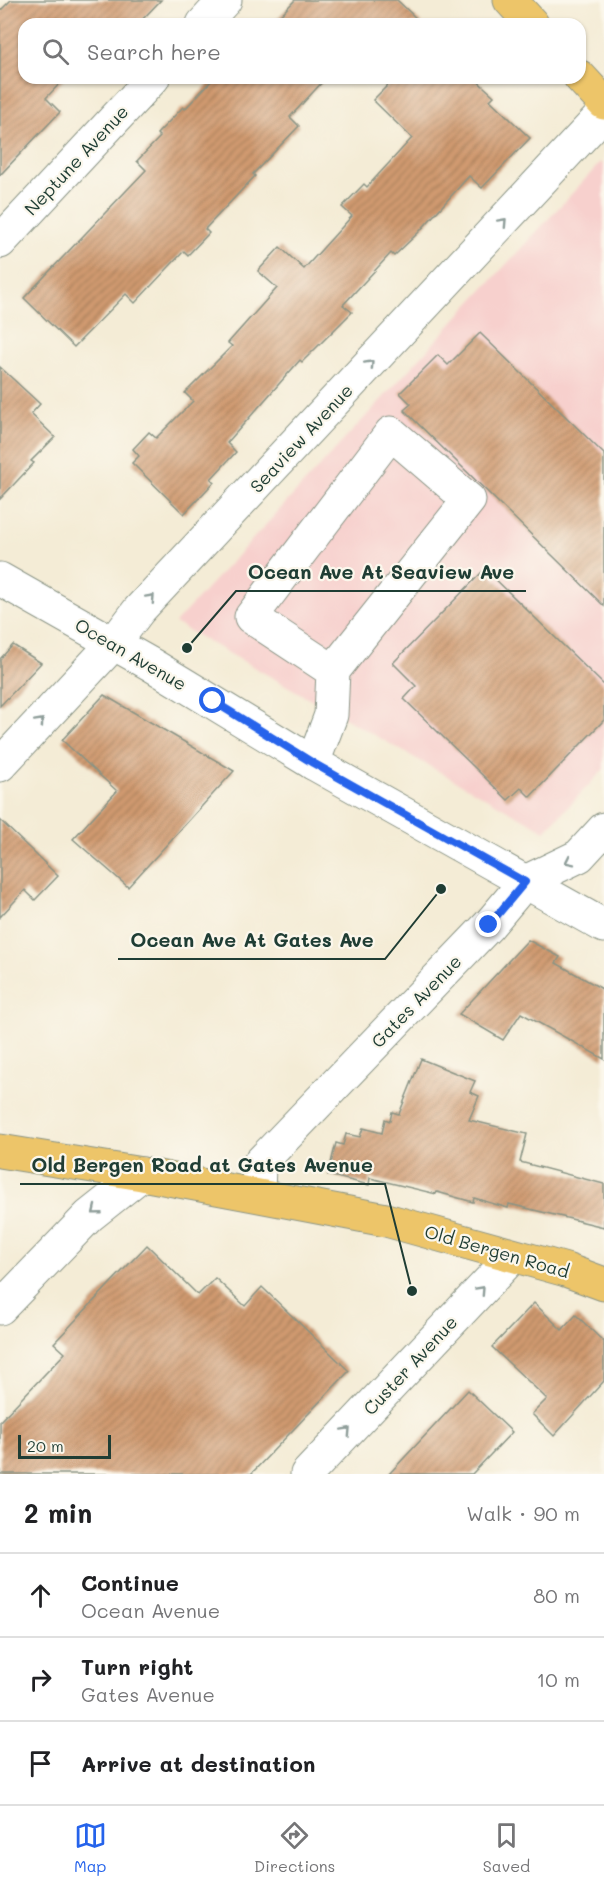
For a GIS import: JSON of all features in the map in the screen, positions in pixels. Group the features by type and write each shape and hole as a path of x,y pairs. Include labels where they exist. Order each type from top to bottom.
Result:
{"main road":[{"path":"510,0 526,18"},
{"path":"586,84 604,103"},
{"name":"Old Bergen Road","path":"0,1151 258,1194 386,1220 566,1270 604,1284"}],"street":[{"path":"208,18 225,0"},
{"name":"Neptune Avenue","path":"0,242 147,84"},
{"name":"Seaview Avenue","path":"0,765 114,644 128,623 604,113"},
{"path":"313,763 331,716 333,671 469,500 391,433 251,617 333,671"},
{"name":"Ocean Avenue","path":"0,579 152,665 313,763 604,926"},
{"name":"Gates Avenue","path":"258,1194 259,1164 489,925 525,882 579,856 604,830"},
{"path":"0,1308 89,1216 141,1174"},
{"name":"Custer Avenue","path":"307,1474 513,1256"}],"shaded area":[{"path":"601,162 604,166 604,769 545,831 175,623"}],"building":[{"path":"11,0 161,0 144,18 18,18 18,84 59,84 46,98 60,112 0,175 0,11"},
{"path":"295,0 397,0 416,18 278,18"},
{"path":"208,84 320,84 290,117 299,126 205,229 209,233 188,255 184,251 135,303 126,294 74,347 24,298 146,170 137,161 160,137 157,134 183,107 185,109"},
{"path":"389,84 481,84 494,96 490,100 530,138 482,188 469,176 418,233 394,256 391,253 343,305 352,312 302,362 300,360 227,443 236,452 211,479 214,482 184,514 132,463 139,456 133,449 149,432 156,438 193,401 185,393 232,346 228,343 277,288 258,271 280,247 304,269 352,216 342,207 364,184 367,187 412,138 373,100"},
{"path":"480,333 604,454 604,606 404,410 411,404 400,393 438,355 448,365"},
{"path":"0,367 40,404 31,414 55,437 31,461 34,463 0,499"},
{"path":"485,569 604,685 604,720 530,797 521,788 508,800 404,699 416,686 393,663"},
{"path":"13,645 41,663 0,706 0,659"},
{"path":"104,695 234,771 128,887 73,839 117,791 62,740"},
{"path":"0,820 58,876 35,900 25,890 0,917"},
{"path":"528,940 560,957 556,963 604,990 604,1059 521,1013 503,1040 459,1014"},
{"path":"421,1059 475,1081 470,1092 479,1096 469,1120 527,1134 520,1162 604,1184 604,1227 509,1204 508,1208 474,1198 473,1202 370,1178 369,1185 328,1175 336,1143 343,1145 346,1134 360,1137 363,1128 382,1133 385,1119 390,1121 392,1112 399,1114"},
{"path":"147,1245 198,1295 215,1278 245,1306 262,1287 349,1371 251,1474 0,1474 0,1421 65,1353 54,1343"},
{"path":"534,1303 562,1330 576,1315 604,1342 604,1381 554,1436 532,1414 547,1399 492,1347"},
{"path":"468,1390 512,1432 472,1474 389,1474"}],"place":[{"name":"Ocean Ave At Seaview Ave","path":"187,648"},
{"name":"Ocean Ave At Gates Ave","path":"441,889"},
{"name":"Old Bergen Road at Gates Avenue","path":"412,1291"}],"route":[{"path":"213,701 313,763 525,882 489,925"}]}
